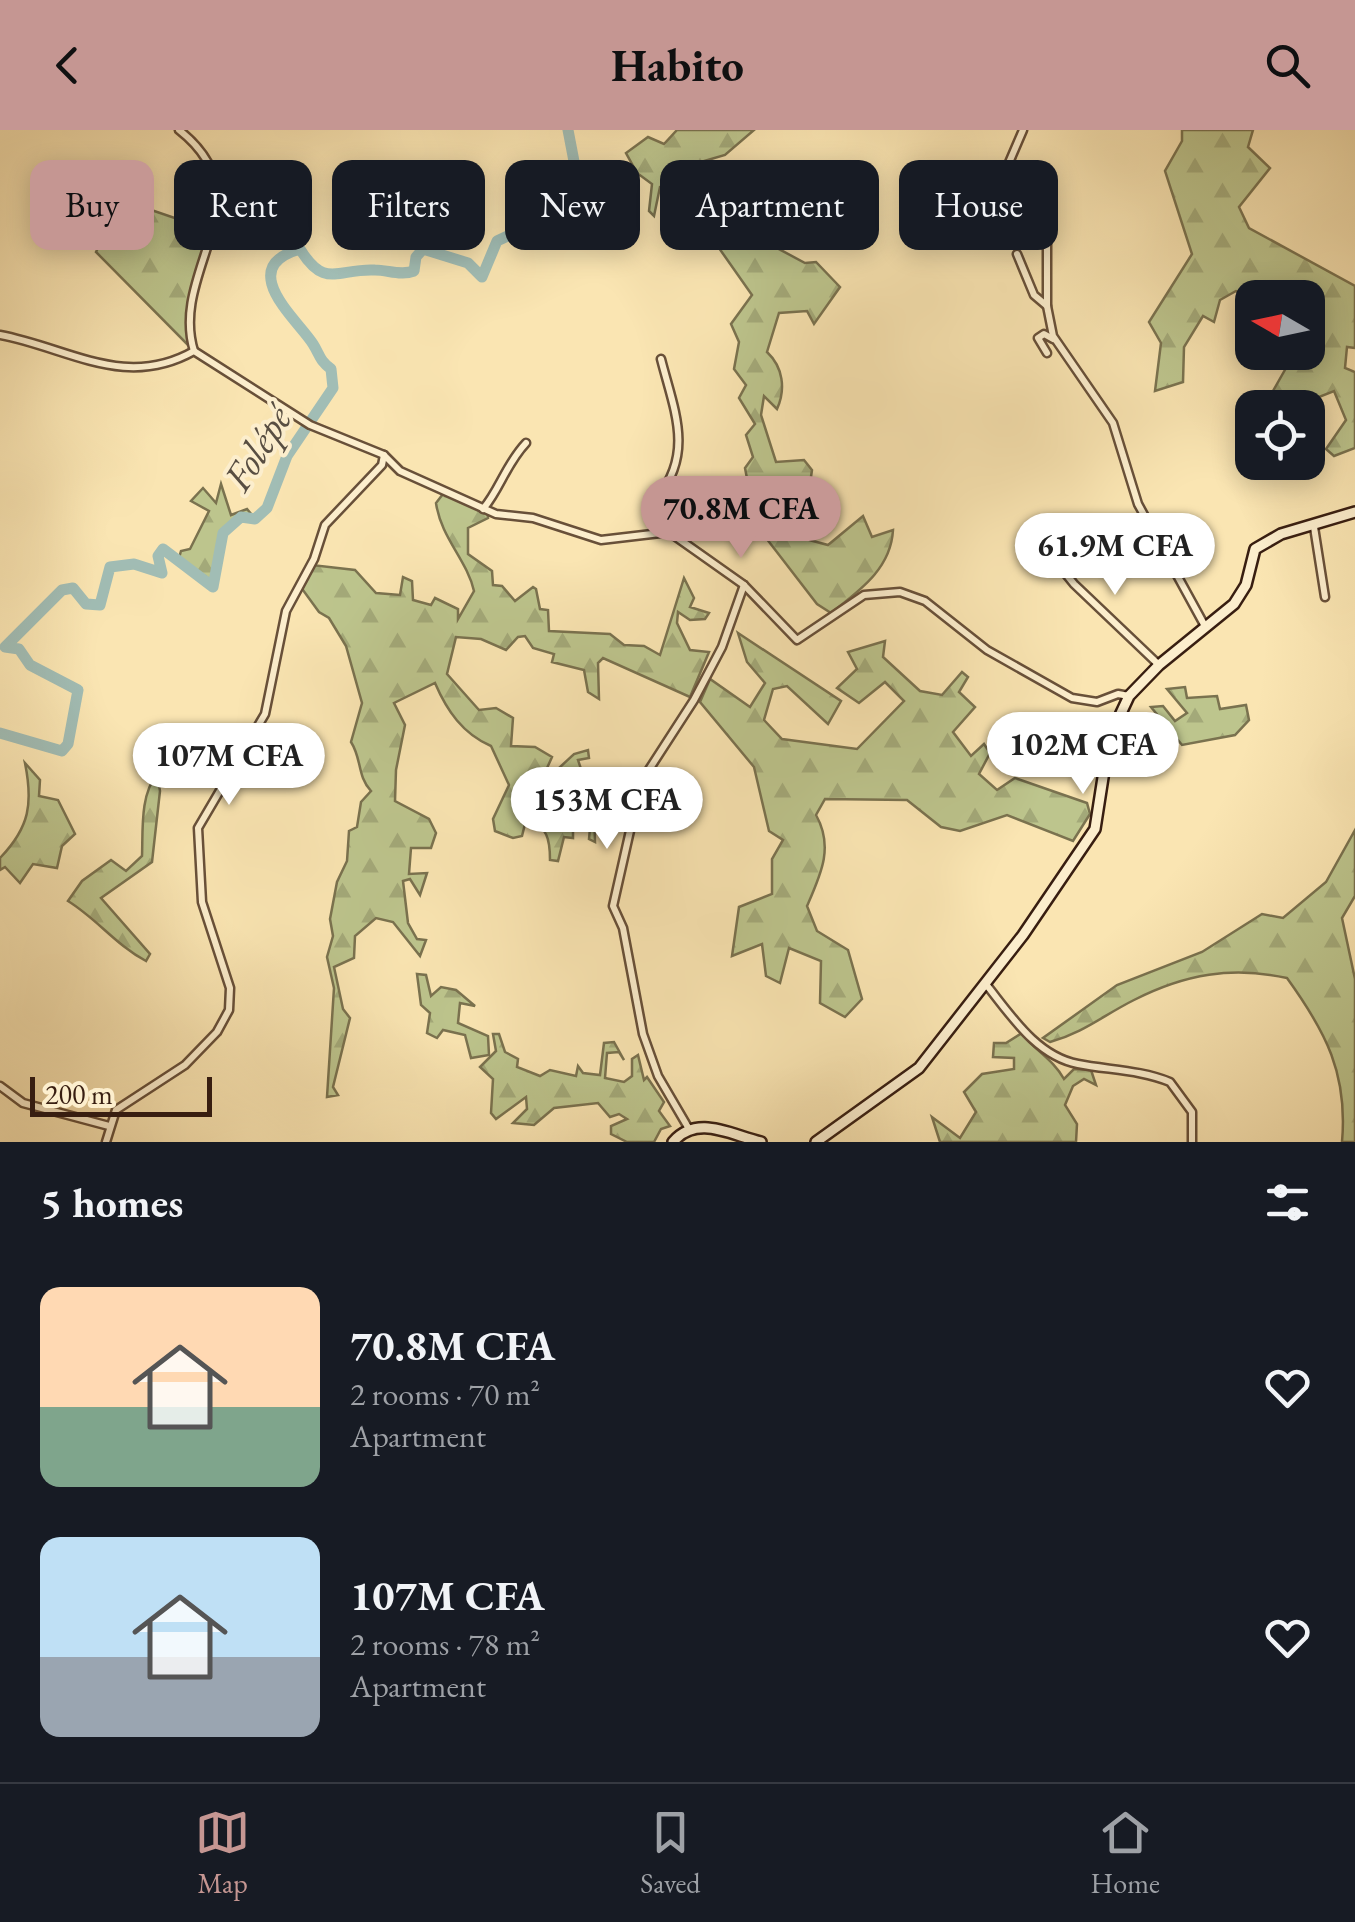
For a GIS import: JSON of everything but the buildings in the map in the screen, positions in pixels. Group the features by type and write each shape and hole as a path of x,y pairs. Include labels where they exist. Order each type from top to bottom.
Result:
{"street":[{"path":"180,130 207,160 219,191 192,318 194,351"},
{"path":"1023,130 1008,165 1028,194 1046,235 1047,306 1054,339 1112,423 1138,504 1207,629"},
{"path":"1017,254 1034,295 1047,306"},
{"path":"1047,353 1038,338 1044,334 1054,339"},
{"path":"0,335 36,341 89,363 120,369 162,366 194,351"},
{"path":"194,351 307,423 384,455 400,471 483,509 539,520 601,540 665,531 744,586 797,640 864,594 900,592 925,601 987,650 1072,698 1092,702 1128,696"},
{"path":"1059,366 1065,356"},
{"path":"661,359 682,446 671,482 658,498 665,531"},
{"path":"483,509 506,468 526,443"},
{"path":"106,1142 109,1126 130,1099 194,1056 230,1010 230,988 202,902 198,828 265,714 286,611 314,559 324,525 382,466 384,455"},
{"path":"816,1142 918,1068 1024,935 1093,834 1101,811 1109,740 1128,696 1158,664 1207,629 1241,594 1254,549 1281,534 1355,512"},
{"path":"1314,527 1325,597"},
{"path":"1049,552 1074,584 1158,664"},
{"path":"689,1129 658,1076 643,1034 623,928 614,906 641,782 694,700 722,647 744,586"},
{"path":"984,982 1022,1028 1051,1053 1076,1064 1170,1082 1192,1112 1192,1142"},
{"path":"0,1086 23,1104 109,1126"},
{"path":"673,1142 689,1129 706,1126 761,1142"}],"green space":[{"path":"677,130 754,130 725,155 708,160 660,160 654,216 649,211 652,184 640,175 640,160 630,160 626,153 648,137 664,144"},
{"path":"1182,130 1253,130 1248,147 1270,168 1239,207 1249,228 1355,286 1355,348 1347,347 1345,368 1355,372 1355,448 1334,456 1326,449 1346,420 1334,391 1325,395 1325,390 1274,390 1285,370 1325,370 1325,280 1235,280 1235,292 1220,300 1214,322 1203,316 1184,347 1183,382 1155,391 1161,343 1149,322 1192,254 1165,171 1182,141"},
{"path":"154,211 174,218 174,250 204,250 196,274 187,344 96,252 154,250"},
{"path":"720,250 781,250 805,263 816,262 840,287 814,324 807,311 779,313 767,352 780,371 781,394 777,409 764,396 761,415 776,462 804,460 812,470 802,538 828,545 863,516 872,537 893,530 880,568 831,613 817,604 756,525 745,468 753,457 746,435 755,424 739,398 746,385 734,369 739,342 731,324 752,295"},
{"path":"221,484 231,515 247,509 252,515 221,530 214,565 217,578 212,581 179,558 181,551 190,549 209,511 191,501 203,488 216,503"},
{"path":"443,494 487,506 488,518 468,528 468,554 492,571 493,585 502,586 515,601 533,587 536,589 540,609 548,610 549,631 610,634 624,645 644,646 660,655 684,578 694,598 690,607 709,613 705,619 690,620 678,612 677,623 690,650 709,652 690,697 603,658 598,663 599,699 588,692 584,670 552,662 554,654 533,648 525,636 518,637 506,650 481,639 456,637 447,674 479,710 496,708 513,718 511,746 535,747 552,757 538,788 529,790 525,813 535,816 537,812 547,821 567,785 559,768 574,754 588,750 589,758 578,760 594,808 595,842 589,839 590,828 584,817 573,827 573,838 564,837 558,861 550,860 548,840 539,826 525,824 522,836 513,838 495,831 493,819 509,785 491,746 457,720 435,683 394,703 405,725 396,770 395,801 429,819 436,833 431,848 411,848 409,874 427,873 420,895 410,879 403,881 408,923 417,939 426,940 420,956 393,922 376,918 355,936 354,958 334,967 343,1009 350,1018 333,1087 338,1095 327,1097 334,988 327,957 333,936 330,919 337,882 347,861 349,831 357,827 361,802 371,791 351,742 362,703 346,646 329,618 319,612 300,586 312,565 355,570 376,593 400,595 403,577 412,581 413,600 431,605 435,598 458,609 458,619 474,591 439,516 436,503"},
{"path":"738,633 841,701 828,724 787,686 773,689 764,720 782,739 857,749 904,701 885,682 859,703 837,688 857,669 848,652 885,641 883,657 920,691 942,695 962,672 968,677 959,692 975,707 953,732 971,756 984,744 990,753 979,774 997,790 1015,778 1087,803 1090,814 1073,841 1007,815 960,831 941,827 907,800 825,799 816,815 824,838 824,861 807,906 817,931 848,950 862,999 845,1017 820,1003 821,961 789,948 780,983 766,976 762,944 732,956 739,907 772,894 772,859 783,840 769,831 754,767 700,702 710,679 750,707 765,683 747,662"},
{"path":"1185,687 1187,698 1217,696 1220,709 1246,705 1249,720 1235,735 1182,745 1151,707 1163,706 1175,721 1187,713 1167,689"},
{"path":"25,763 40,780 39,796 58,800 75,834 62,846 57,868 33,864 20,883 5,867 0,870 0,858 18,836 27,814"},
{"path":"157,774 160,791 152,862 101,898 150,954 146,961 68,901 82,881 111,860 126,871 142,856 145,802"},
{"path":"1355,830 1355,896 1342,918 1355,979 1355,1142 1342,1142 1338,1074 1313,1017 1287,978 1228,973 1190,978 1153,991 1062,1038 1050,1042 1043,1038 1117,985 1202,952 1262,914 1283,918 1326,882"},
{"path":"417,974 426,975 431,996 441,987 456,990 475,1006 460,1003 458,1023 488,1036 489,1055 471,1058 465,1035 443,1030 437,1038 427,1033 430,1013 421,1005"},
{"path":"1022,1033 1064,1079 1074,1069 1091,1070 1096,1085 1084,1079 1073,1086 1065,1105 1077,1124 1076,1142 940,1142 932,1117 960,1138 976,1112 964,1092 982,1074 1014,1069 1014,1058 993,1057 994,1043 1006,1043"},
{"path":"493,1034 499,1034 505,1052 518,1059 517,1067 540,1076 550,1070 576,1076 578,1066 583,1073 600,1075 604,1043 614,1042 624,1060 619,1052 607,1053 605,1078 624,1082 632,1076 632,1059 638,1055 644,1080 647,1077 664,1102 659,1111 670,1126 661,1129 654,1142 627,1142 611,1134 611,1126 627,1119 619,1114 610,1117 598,1103 554,1108 534,1125 513,1123 527,1109 526,1097 496,1119 491,1113 493,1079 480,1067 496,1051"}],"waterway":[{"name":"Folépé","path":"0,733 62,751 68,744 78,690 30,665 19,649 5,647 62,590 73,588 86,604 100,605 110,567 134,564 162,573 158,556 163,549 213,587 223,533 241,517 255,519 267,508 287,456 333,388 331,369 276,295 272,268 281,258 300,249 309,262 325,273 404,273 414,271 416,257 423,249 468,263 482,277 497,241 518,231 535,200 577,177 568,130"}]}
